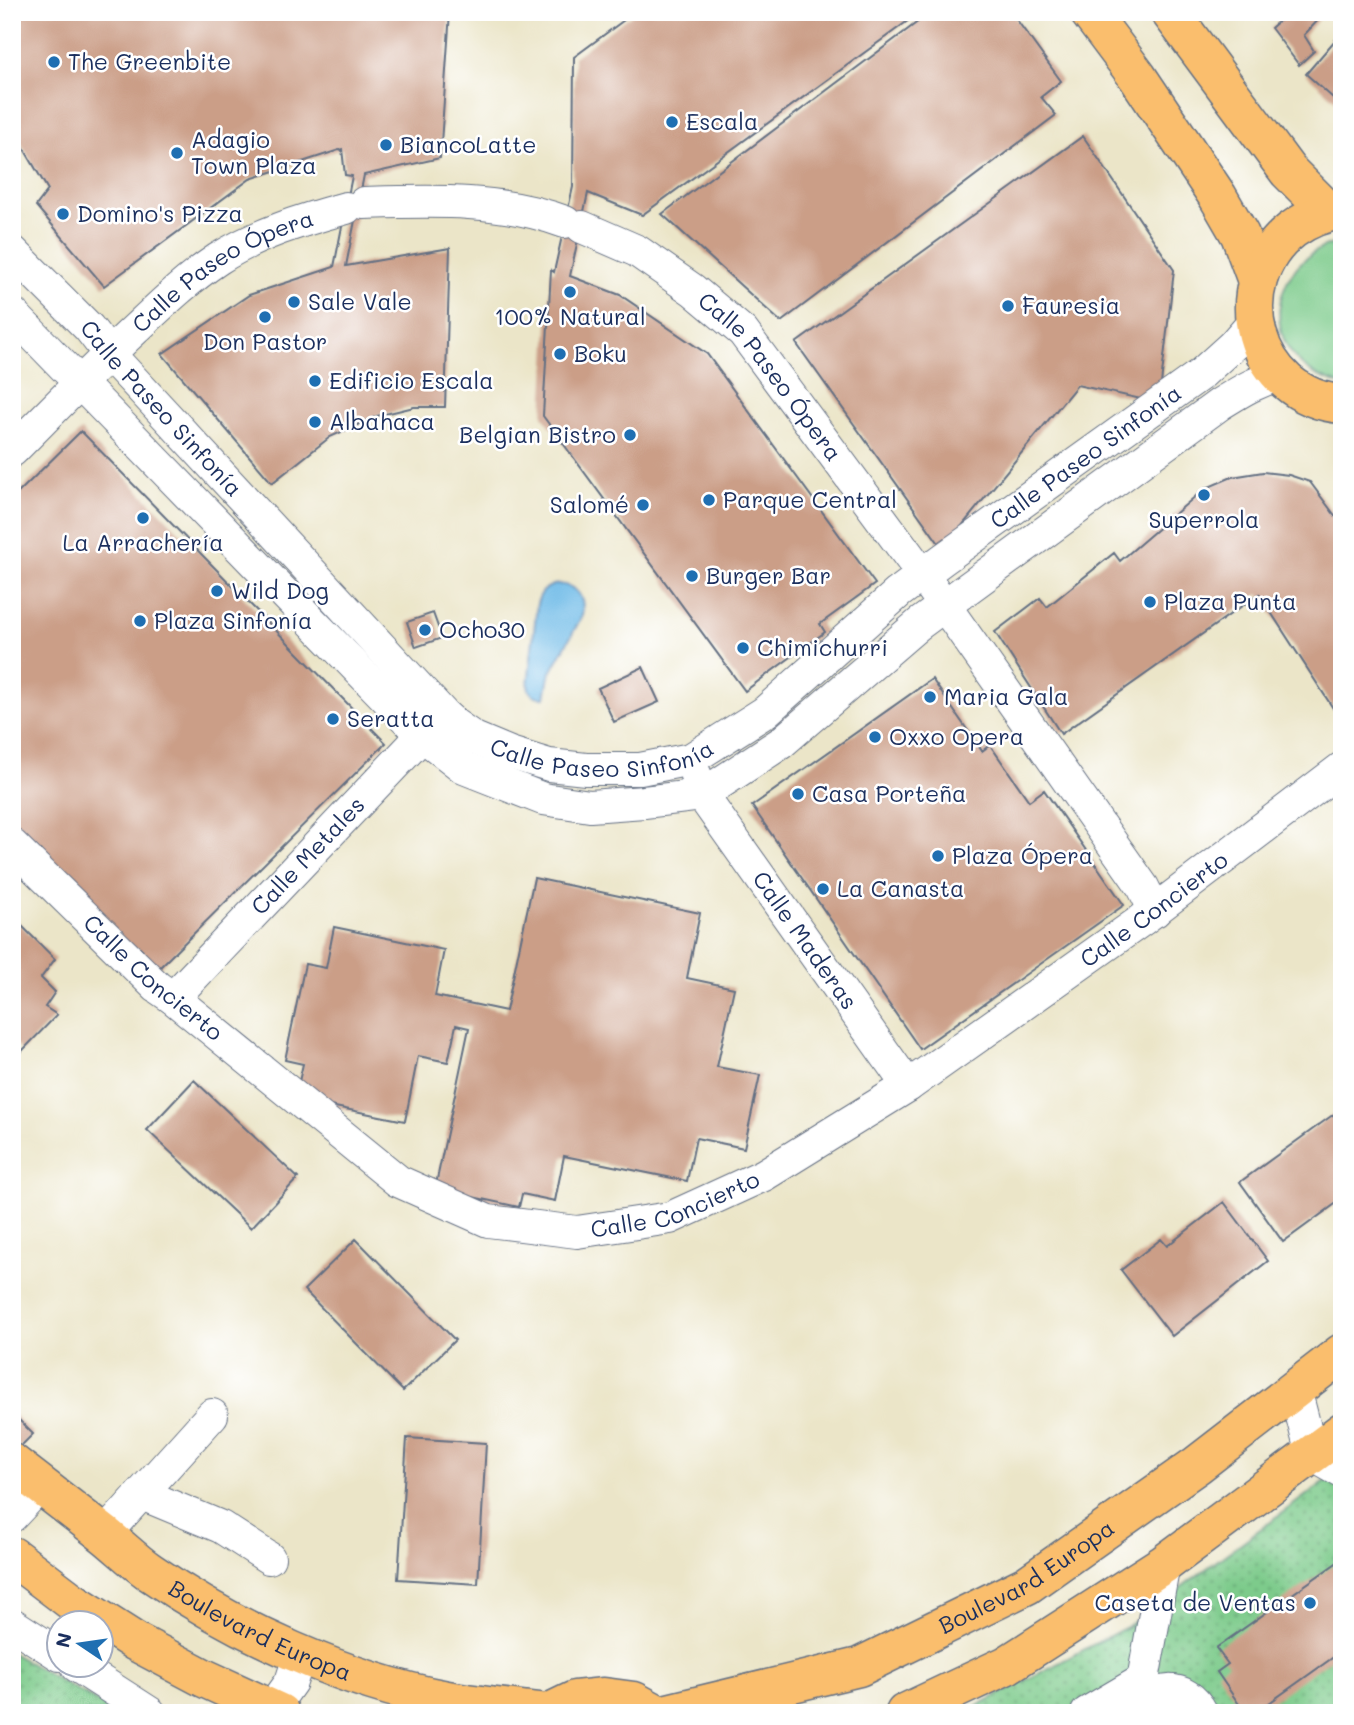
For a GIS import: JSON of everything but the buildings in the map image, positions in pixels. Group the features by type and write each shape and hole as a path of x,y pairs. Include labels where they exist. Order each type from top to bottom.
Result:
{"main road":[{"path":"1088,12 1136,76 1218,197 1240,235 1257,281"},
{"path":"1170,12 1288,171 1335,211"},
{"path":"1335,211 1302,222 1280,239 1264,263 1253,301 1254,321 1264,353 1281,375 1314,398 1342,404"},
{"name":"Boulevard Europa","path":"668,1713 859,1667 1027,1585 1197,1465 1342,1353"},
{"path":"905,1713 1007,1665 1327,1463 1342,1433"},
{"name":"Boulevard Europa","path":"26,1474 149,1572 246,1628 299,1654 348,1674 397,1689 446,1700 548,1713"},
{"path":"12,1556 70,1600 136,1642 273,1712"},
{"path":"548,1713 575,1700 604,1696 634,1701 656,1713"}],"street":[{"name":"Calle Paseo Ópera","path":"12,451 173,293 219,259 270,232 355,205 436,200 512,208 551,216 573,224 637,251 693,290 743,332 923,575 1143,887 1156,911"},
{"name":"Calle Paseo Sinfonía","path":"12,251 89,328 432,725 464,768 543,799 590,806 702,795 781,743 919,624 1220,404 1246,387 1281,375"},
{"name":"Calle Paseo Sinfonía","path":"12,313 432,725 455,725 474,738 510,753 550,765 586,769 640,769 691,759 765,712 898,593 1201,374 1233,345 1254,321"},
{"name":"Calle Metales","path":"173,999 432,725"},
{"name":"Calle Maderas","path":"691,759 702,795 908,1086"},
{"name":"Calle Concierto","path":"12,845 157,987 398,1181 488,1222 577,1231 670,1218 764,1175 908,1086 1156,911 1342,768"},
{"path":"1295,1389 1327,1463"},
{"path":"104,1535 212,1415"},
{"path":"12,1516 26,1474"},
{"path":"142,1494 221,1527 269,1558"},
{"path":"1143,1696 1164,1564"},
{"path":"12,1624 46,1646"},
{"path":"273,1712 291,1682 299,1654"},
{"path":"100,1680 150,1713"},
{"path":"1087,1713 1163,1691 1188,1695 1197,1703 1202,1713"}],"green space":[{"path":"1342,242 1340,384 1315,374 1301,364 1288,347 1281,329 1279,310 1283,291 1292,274 1305,259 1322,248"},
{"path":"1342,1469 1342,1713 964,1713 1127,1627"},
{"path":"12,1653 46,1672 46,1680 59,1680 117,1713 12,1713"}],"water":[{"path":"558,584 570,587 579,594 583,604 582,616 549,676 545,697 539,697 531,693 528,685 537,604 544,590"}],"place":[{"name":"The Greenbite","path":"54,62"},
{"name":"Escala","path":"672,122"},
{"name":"BiancoLatte","path":"386,145"},
{"name":"Adagio Town Plaza","path":"177,153"},
{"name":"Domino's Pizza","path":"63,214"},
{"name":"100% Natural","path":"570,292"},
{"name":"Sale Vale","path":"294,302"},
{"name":"Fauresia","path":"1008,306"},
{"name":"Don Pastor","path":"265,317"},
{"name":"Boku","path":"560,354"},
{"name":"Edificio Escala","path":"315,381"},
{"name":"Albahaca","path":"315,422"},
{"name":"Belgian Bistro","path":"630,435"},
{"name":"Superrola","path":"1204,495"},
{"name":"Parque Central","path":"709,500"},
{"name":"Salomé","path":"643,505"},
{"name":"La Arrachería","path":"143,518"},
{"name":"Burger Bar","path":"692,576"},
{"name":"Wild Dog","path":"217,591"},
{"name":"Plaza Punta","path":"1150,602"},
{"name":"Plaza Sinfonía","path":"140,621"},
{"name":"Ocho30","path":"425,630"},
{"name":"Chimichurri","path":"743,648"},
{"name":"Maria Gala","path":"930,697"},
{"name":"Seratta","path":"333,719"},
{"name":"Oxxo Opera","path":"875,737"},
{"name":"Casa Porteña","path":"798,794"},
{"name":"Plaza Ópera","path":"938,856"},
{"name":"La Canasta","path":"823,889"},
{"name":"Caseta de Ventas","path":"1310,1603"}]}
